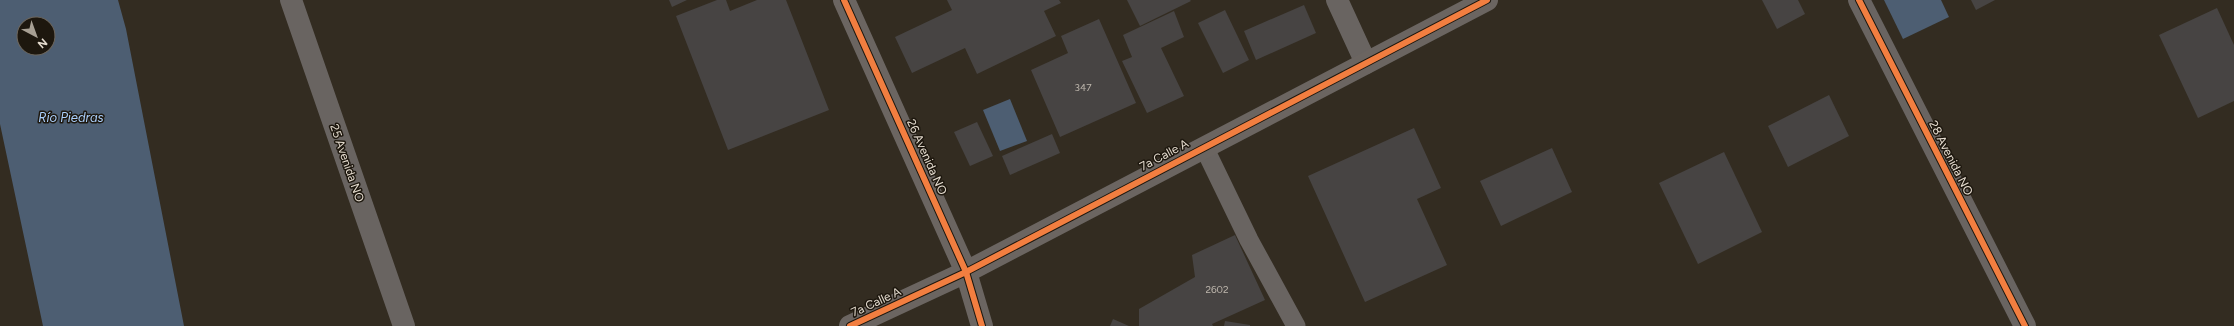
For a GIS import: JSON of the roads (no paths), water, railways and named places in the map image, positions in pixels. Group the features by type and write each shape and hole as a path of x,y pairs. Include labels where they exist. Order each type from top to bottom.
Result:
{"street":[{"name":"25 Avenida NO","path":"291,0 404,326"},
{"name":"26 Avenida NO","path":"844,0 966,272 982,326"},
{"path":"1337,0 1366,63"},
{"name":"7a Calle A","path":"850,326 966,272 1487,0"},
{"name":"28 Avenida NO","path":"1858,0 2025,326"}],"lane":[{"path":"1204,147 1249,240 1296,326"}],"water":[{"name":"Río Piedras","path":"0,0 118,0 126,29 184,326 43,326 0,124"},
{"path":"1884,0 1941,0 1949,17 1903,39"},
{"path":"1010,99 1027,141 1000,151 983,110"}]}
